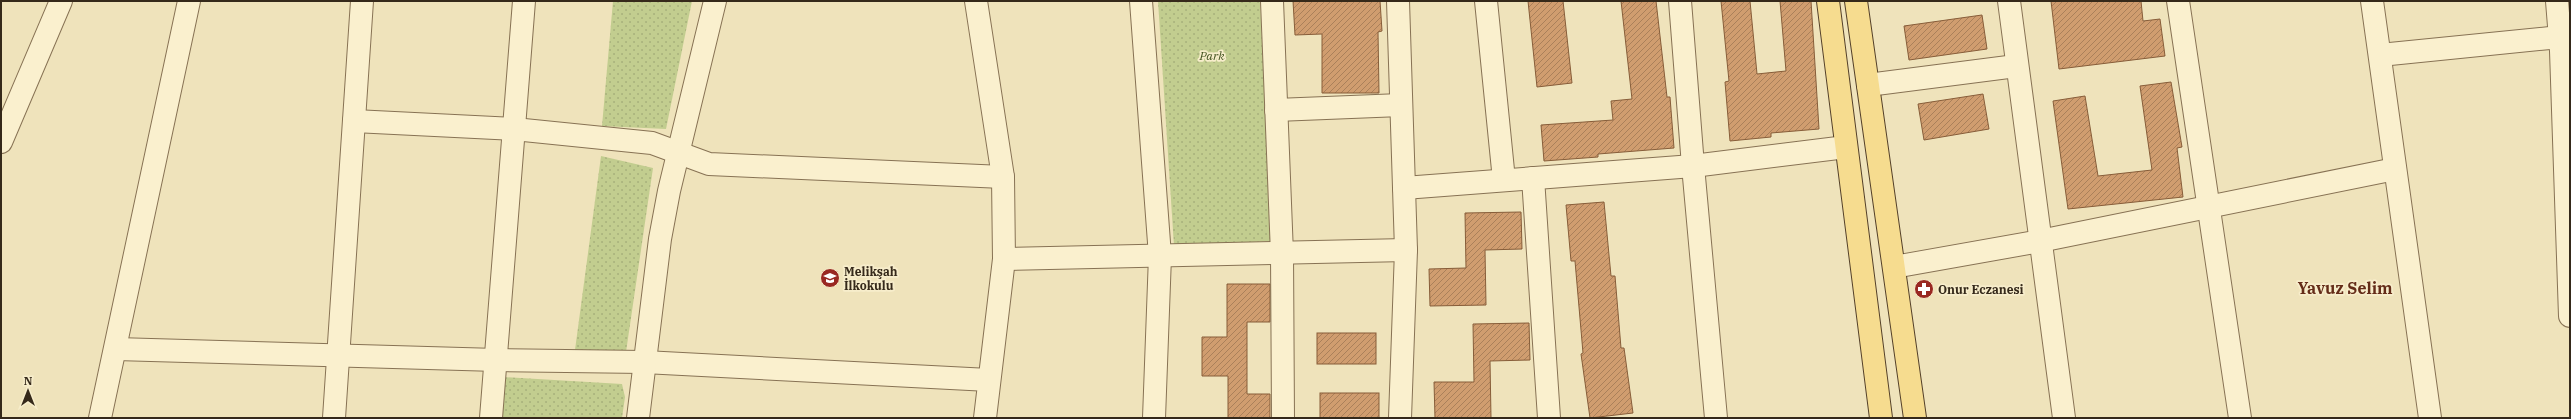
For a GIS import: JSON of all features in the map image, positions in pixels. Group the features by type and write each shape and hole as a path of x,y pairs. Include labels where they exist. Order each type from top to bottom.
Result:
{"main road":[{"path":"1828,1 1881,418"},
{"path":"1856,1 1915,418"}],"street":[{"path":"1,142 61,1"},
{"path":"334,418 362,1"},
{"path":"491,418 497,360 524,1"},
{"path":"638,418 660,239 715,1"},
{"path":"976,1 1003,176 1004,259 985,418"},
{"path":"1141,1 1160,256 1154,418"},
{"path":"1272,1 1282,254 1284,418"},
{"path":"1398,1 1406,250 1400,418"},
{"path":"1486,1 1504,180"},
{"path":"1680,1 1693,166 1716,418"},
{"path":"2009,1 2016,66 2064,418"},
{"path":"2178,1 2240,418"},
{"path":"2372,1 2430,418"},
{"path":"2557,1 2564,47 2570,316"},
{"path":"100,418 116,349 184,2"},
{"path":"2380,55 2564,47"},
{"path":"1868,85 2016,66"},
{"path":"1276,110 1401,105"},
{"path":"354,121 514,129 652,143 709,164 1003,176"},
{"path":"1404,188 1693,166 1846,147"},
{"path":"1894,267 2040,241 2395,169"},
{"path":"1533,178 1549,418"},
{"path":"1004,259 1282,254 1406,250"},
{"path":"116,349 497,360 644,362 989,380"}],"green space":[{"path":"613,1 692,1 666,129 602,126"},
{"name":"Park","path":"1158,1 1260,1 1272,241 1174,246"},
{"path":"601,156 653,168 626,352 575,350"},
{"path":"503,377 622,384 625,397 622,418 501,418"}],"building":[{"path":"1293,1 1380,1 1382,31 1378,32 1379,93 1322,93 1322,34 1295,35"},
{"path":"1528,1 1563,1 1572,83 1537,87"},
{"path":"1621,1 1656,1 1667,97 1670,97 1674,148 1598,154 1598,157 1544,161 1541,125 1613,120 1611,101 1632,99"},
{"path":"1721,1 1750,1 1757,74 1786,71 1780,1 1811,1 1819,129 1771,133 1771,137 1730,141 1725,82 1729,81"},
{"path":"2051,1 2141,1 2143,21 2160,19 2165,56 2059,69"},
{"path":"1982,15 1987,49 1909,60 1904,26"},
{"path":"2171,82 2182,147 2177,148 2183,197 2068,209 2053,101 2085,96 2098,176 2152,170 2140,86"},
{"path":"1983,94 1989,129 1924,140 1918,104"},
{"path":"1604,202 1611,276 1615,276 1621,348 1624,348 1633,413 1590,418 1581,354 1583,353 1575,261 1571,261 1566,205"},
{"path":"1521,212 1522,249 1485,250 1486,305 1430,306 1429,269 1466,268 1465,213"},
{"path":"1227,284 1270,284 1270,322 1247,322 1247,394 1270,394 1270,418 1228,418 1228,376 1202,376 1202,337 1227,337"},
{"path":"1529,323 1530,360 1490,361 1491,418 1435,418 1434,382 1474,382 1473,324"},
{"path":"1317,333 1376,333 1376,364 1317,364"},
{"path":"1320,393 1379,393 1379,418 1320,418"}],"place":[{"name":"Melikşah İlkokulu","path":"830,278"},
{"name":"Onur Eczanesi","path":"1924,289"}],"district":[{"name":"Yavuz Selim","path":"2345,288"}]}
